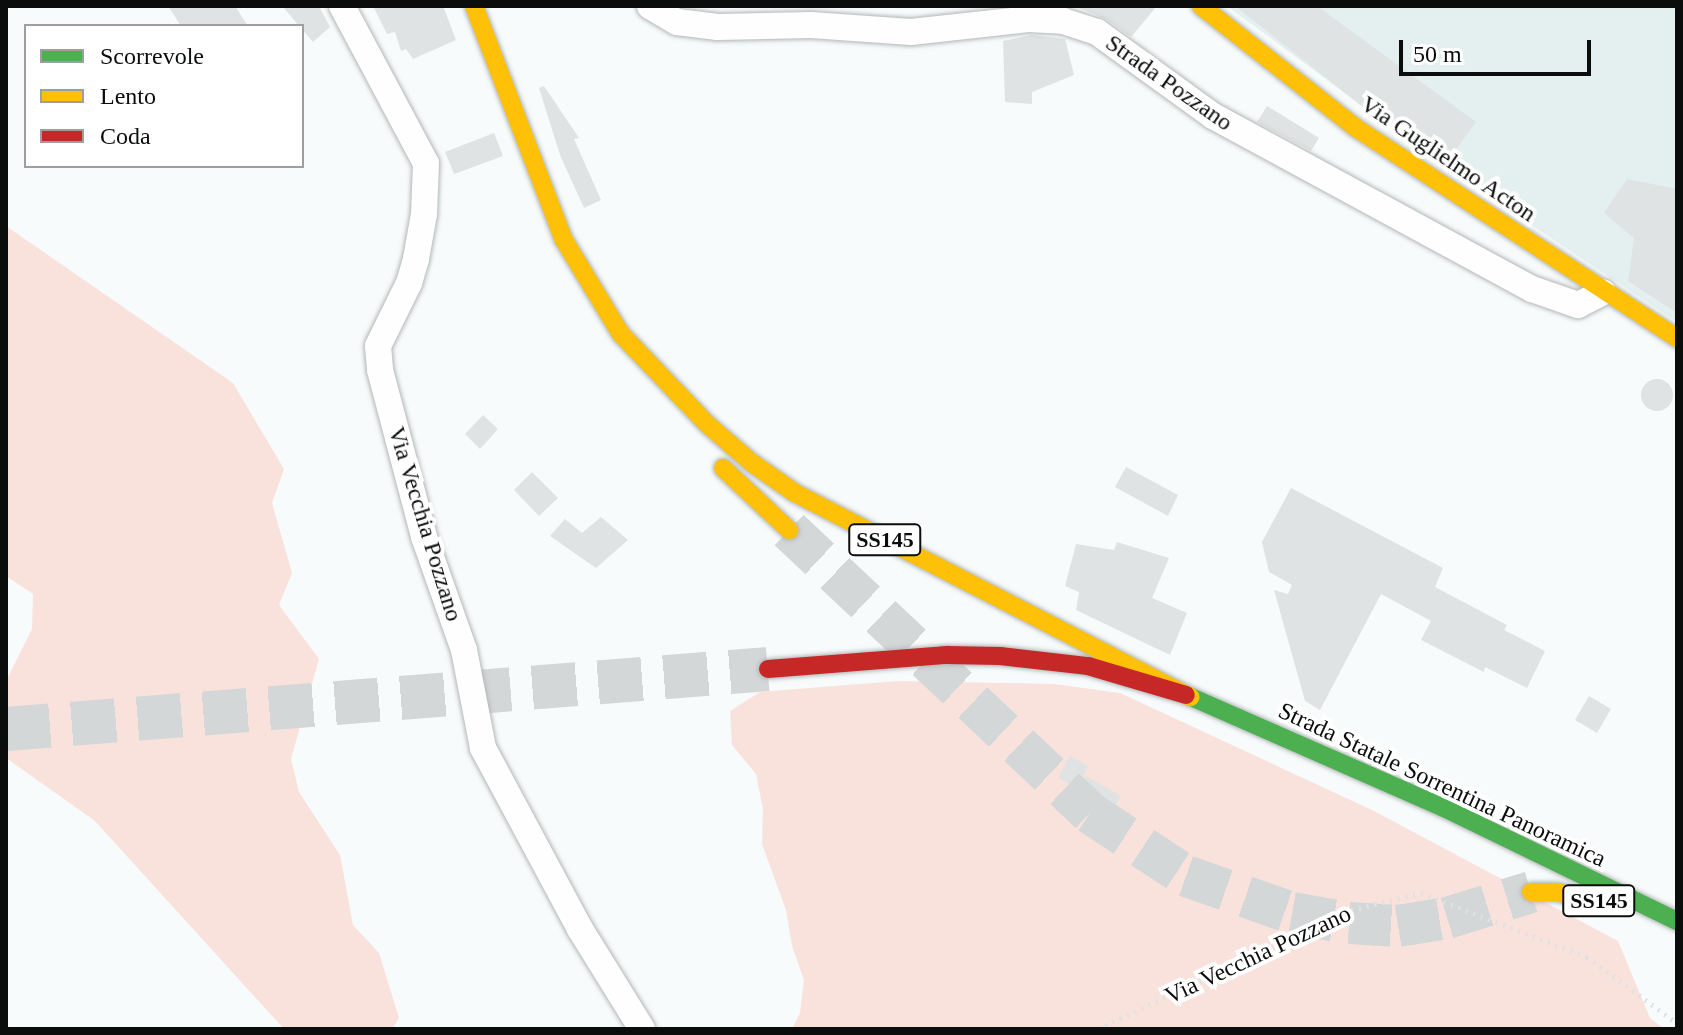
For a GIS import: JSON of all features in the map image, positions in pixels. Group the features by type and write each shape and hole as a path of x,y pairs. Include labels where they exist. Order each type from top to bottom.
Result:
{"main road":[{"name":"SS145","path":"474,6 564,240 621,334 676,416 695,438"},
{"name":"Via Guglielmo Acton","path":"1201,6 1356,128 1677,338"},
{"name":"SS145","path":"621,334 707,424 752,463 795,493 1186,695"},
{"path":"713,458 789,530"},
{"path":"768,669 947,655 1000,656 1088,666 1186,695"},
{"name":"Strada Statale Sorrentina Panoramica","path":"1186,695 1444,808 1672,919"},
{"name":"SS145","path":"1531,892 1556,892 1672,919"}],"street":[{"name":"Via Vecchia Pozzano","path":"342,6 426,163 424,214 416,259 409,283 378,346 380,370 424,537 464,650 483,748 580,929 642,1029"},
{"name":"Strada Pozzano","path":"650,6 677,22 718,27 811,25 911,32 1028,19 1063,21 1097,32 1226,124 1532,289 1578,305 1603,292"}],"path":[{"name":"Via Vecchia Pozzano","path":"1098,1029 1351,910 1421,893 1587,957 1677,1023"}],"shaded area":[{"path":"1227,6 1677,6 1677,322 1443,166"},
{"path":"6,226 233,383 284,469 272,503 292,573 279,605 319,659 291,759 299,792 340,855 353,925 379,953 399,1018 392,1029 284,1029 95,821 6,758 6,681 32,629 33,594 6,576"},
{"path":"898,681 1054,684 1120,693 1374,811 1618,941 1650,1018 1664,1029 792,1029 800,1013 804,980 792,946 786,910 762,844 763,809 756,774 732,745 730,711 760,692"}],"building":[{"path":"168,6 235,6 247,24 180,24"},
{"path":"282,6 319,6 330,27 313,42 304,32 304,24 298,24"},
{"path":"373,6 443,6 456,40 413,59 406,49 401,51 395,32 387,34"},
{"path":"1074,6 1157,6 1131,37 1106,19"},
{"path":"1235,6 1317,6 1476,122 1447,162 1368,111"},
{"path":"1032,35 1065,39 1074,75 1032,92 1032,104 1005,102 1003,41"},
{"path":"544,86 579,138 574,139 601,200 584,208 560,155 539,88"},
{"path":"1267,106 1319,138 1311,151 1257,122"},
{"path":"494,133 503,156 454,174 445,152"},
{"path":"1627,179 1677,189 1677,313 1628,281 1634,238 1604,213"},
{"path":"1657,379 1668,384 1673,395 1668,406 1657,411 1646,406 1641,395 1646,384"},
{"path":"483,415 498,429 480,449 465,434"},
{"path":"1126,467 1178,495 1168,516 1115,487"},
{"path":"532,472 558,498 539,516 514,490"},
{"path":"1291,488 1443,568 1435,587 1507,625 1504,630 1545,651 1527,688 1485,667 1484,672 1421,640 1431,621 1381,594 1320,710 1305,701 1274,590 1288,594 1292,585 1269,572 1262,542"},
{"path":"601,517 628,540 596,568 550,536 565,519 582,533"},
{"path":"1117,542 1169,558 1152,598 1187,613 1170,655 1076,610 1079,592 1065,586 1076,544 1114,550"},
{"path":"510,683 512,710 492,711 488,684"},
{"path":"1589,696 1611,709 1597,733 1575,720"},
{"path":"1070,756 1088,766 1077,788 1058,778"},
{"path":"1086,776 1121,796 1109,817 1074,796"}],"tunnel":[{"path":"789,530 1090,813 1186,876 1292,913 1349,923 1398,926 1447,918 1531,892"},
{"path":"6,729 768,669"}],"traffic: fast":[{"path":"1191,697 1444,808 1677,921"}],"traffic: slow":[{"path":"474,6 564,240 621,334"},
{"path":"1201,6 1356,128 1677,338"},
{"path":"621,334 707,424 752,463 795,493 1191,697"},
{"path":"723,468 789,530"},
{"path":"1531,892 1556,892 1608,903"}],"traffic: jam":[{"path":"768,669 947,655 1000,656 1088,666 1186,695"}]}
